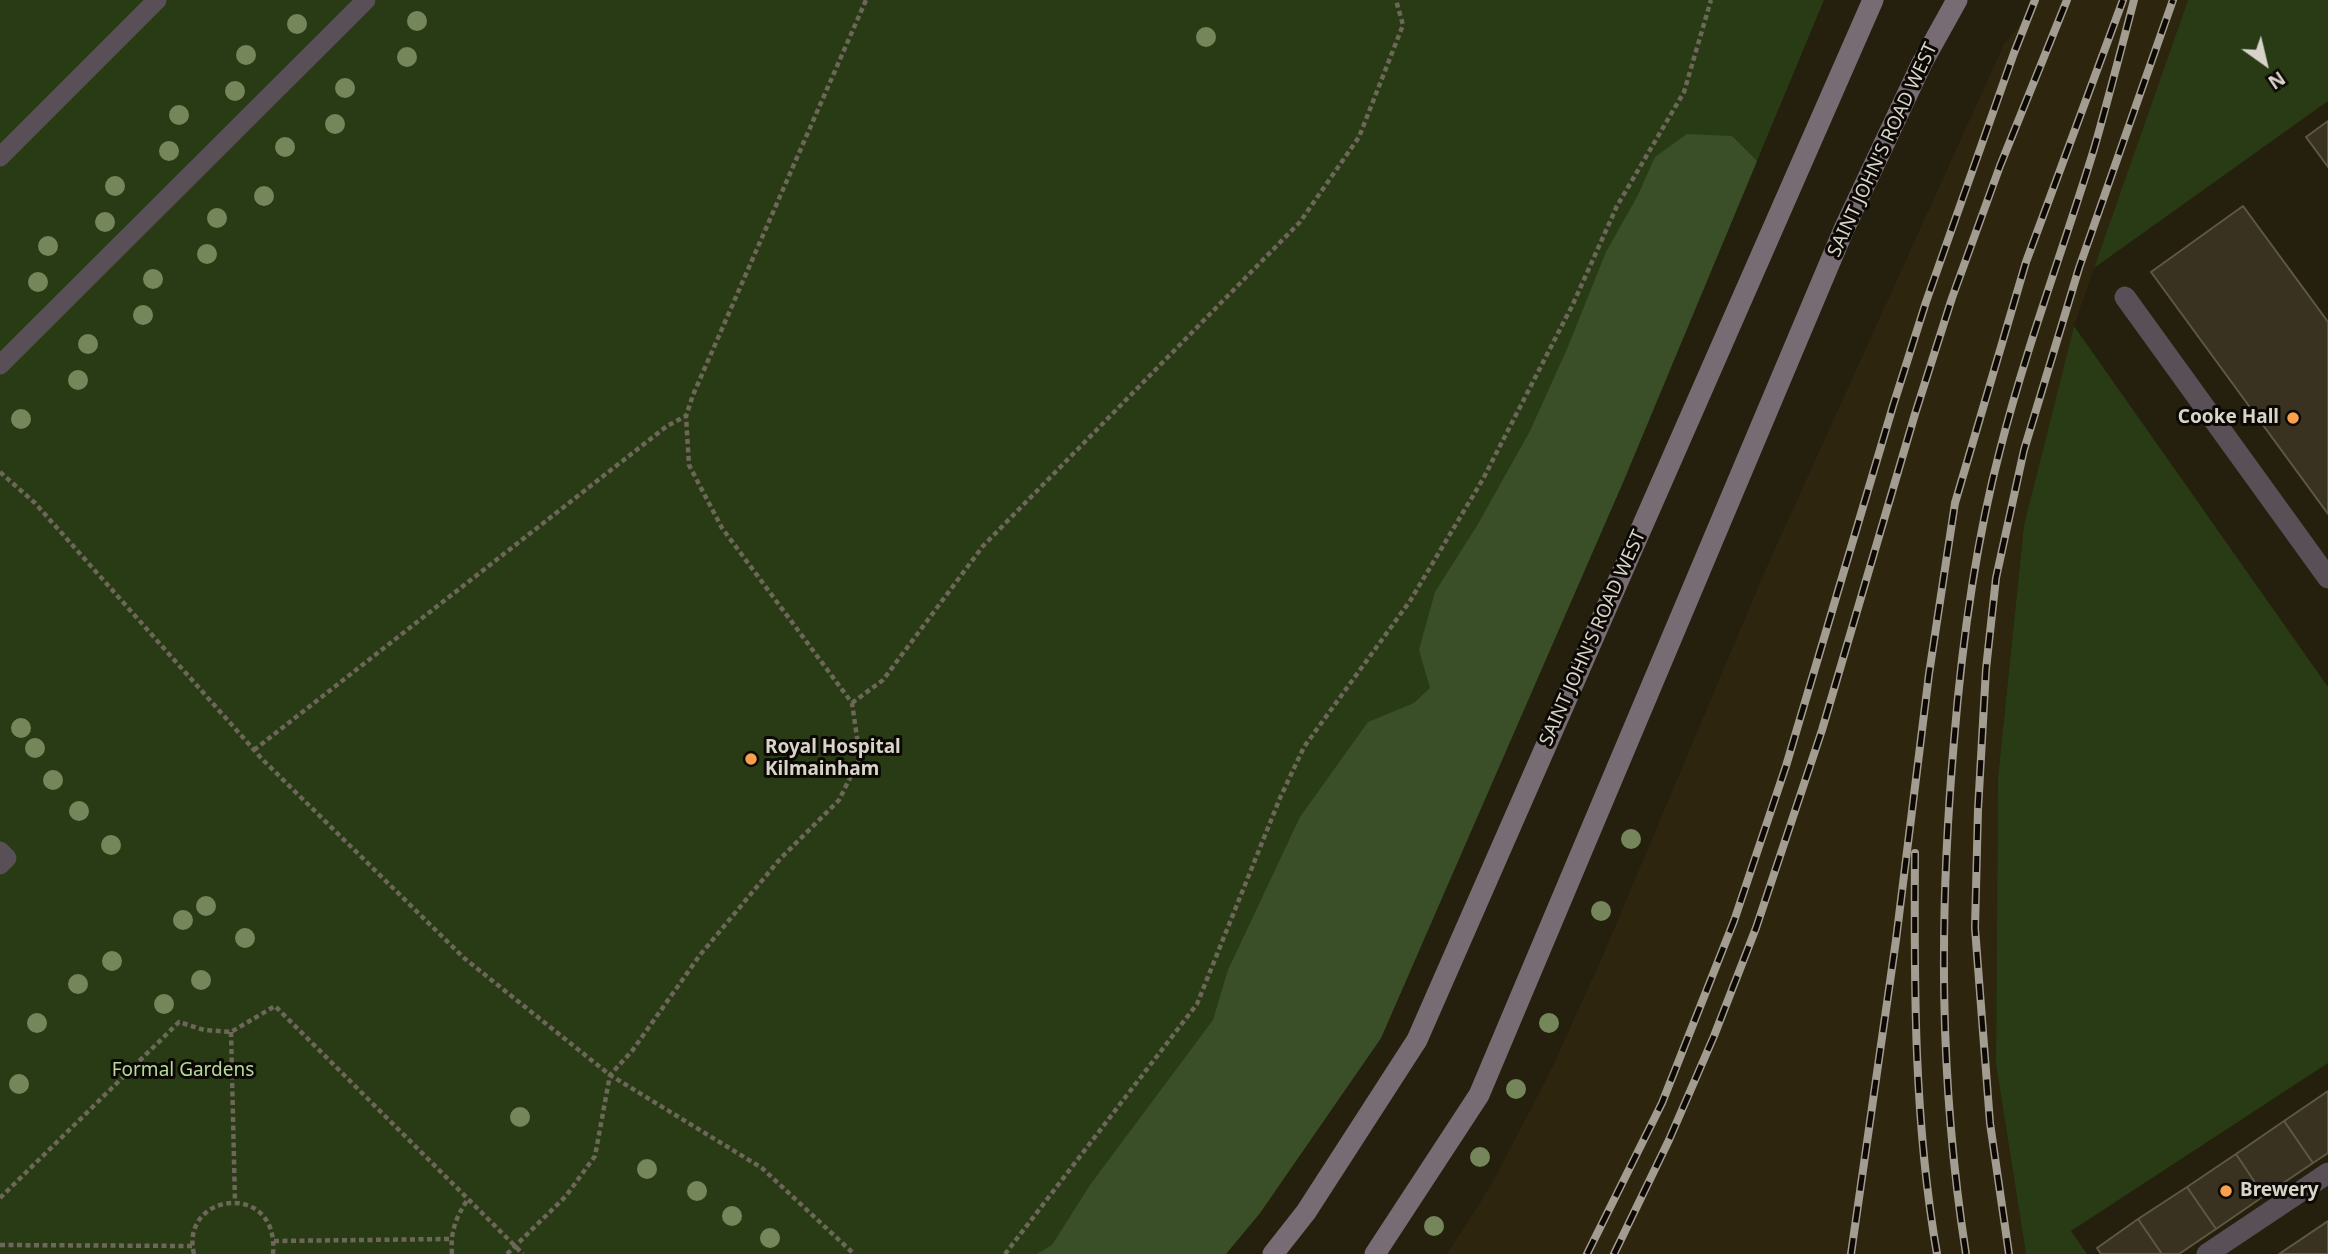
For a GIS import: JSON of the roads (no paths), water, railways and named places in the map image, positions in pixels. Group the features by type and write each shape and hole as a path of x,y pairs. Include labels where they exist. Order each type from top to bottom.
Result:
{"main road":[{"name":"SAINT JOHN'S ROAD WEST","path":"1273,1254 1306,1212 1417,1040 1873,0"},
{"name":"SAINT JOHN'S ROAD WEST","path":"1376,1254 1479,1095 1844,229 1922,63 1957,0"}],"street":[{"path":"2125,297 2328,578"},
{"path":"2207,1254 2328,1173"}],"lane":[{"path":"0,157 158,0"},
{"path":"2,360 366,0"},
{"path":"0,851 7,858 0,865"}],"railway":[{"path":"1587,1254 1662,1103 1734,921 1786,766 1926,302 2035,0"},
{"path":"1614,1254 1669,1140 1714,1036 1756,928 1822,730 1952,298 2000,166 2067,0"},
{"path":"1851,1254 1896,940 1929,674 1955,503 2026,262 2123,0"},
{"path":"1966,1254 1951,1125 1944,998 1949,806 1965,631 1983,522 2010,412 2094,149 2134,0"},
{"path":"2009,1254 1990,1123 1975,928 1986,669 1996,578 2024,450 2079,268 2173,0"},
{"path":"1915,853 1917,1054 1924,1154 1937,1254"}],"place":[{"name":"Cooke Hall","path":"2293,418"},
{"name":"Royal Hospital Kilmainham","path":"751,759"},
{"name":"Brewery","path":"2226,1191"}],"park label":[{"name":"Formal Gardens","path":"183,1071"}]}
